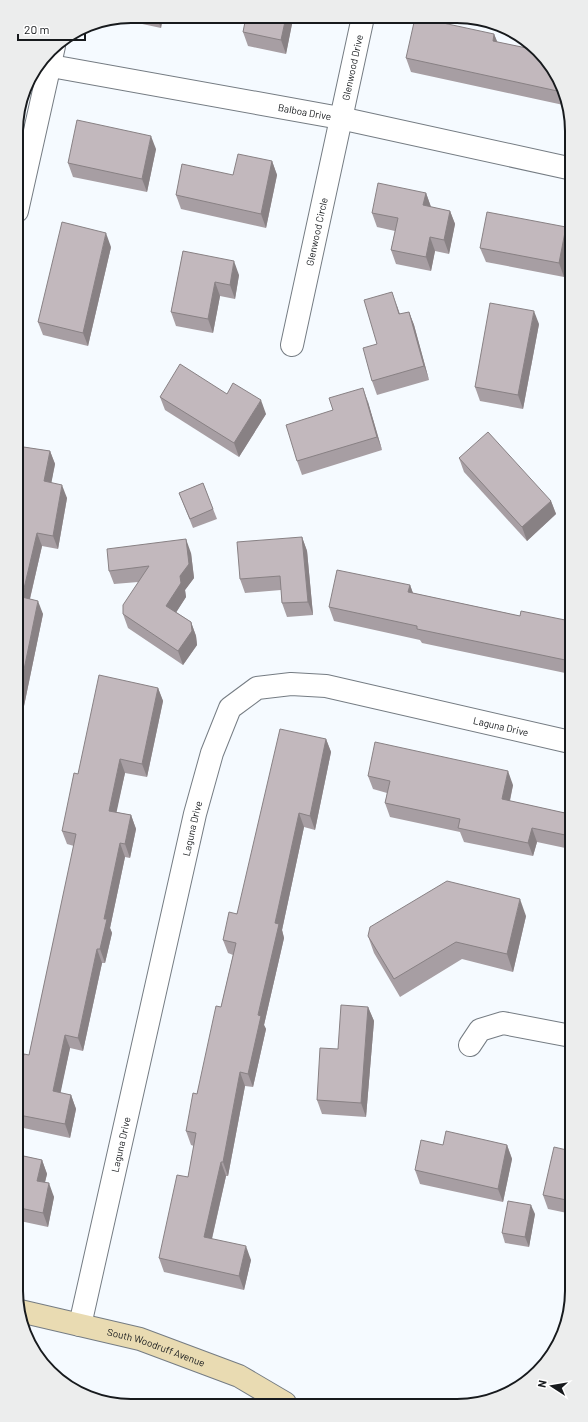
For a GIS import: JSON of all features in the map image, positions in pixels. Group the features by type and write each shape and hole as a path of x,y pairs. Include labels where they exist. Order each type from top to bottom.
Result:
{"main road":[{"name":"South Woodruff Avenue","path":"26,1312 140,1339 209,1363 239,1376 278,1399"}],"street":[{"name":"Glenwood Drive","path":"340,118 362,23"},
{"name":"Balboa Drive","path":"50,60 340,118 565,167"},
{"path":"23,178 47,63"},
{"name":"Glenwood Circle","path":"292,345 340,118"},
{"name":"Laguna Drive","path":"80,1325 195,814 212,753 230,708 257,688 291,684 326,686 565,741"},
{"path":"470,1045 480,1030 504,1023 565,1035"}],"building":[{"path":"245,23 285,23 281,40 243,32"},
{"path":"414,23 443,23 494,34 493,41 525,48 528,50 547,71 557,91 406,58"},
{"path":"77,120 151,136 142,179 68,163"},
{"path":"238,154 272,161 261,214 176,195 182,164 233,175"},
{"path":"378,183 426,193 423,205 450,211 444,240 430,237 426,257 391,250 398,218 372,213"},
{"path":"487,212 565,227 559,263 480,248"},
{"path":"62,222 106,233 83,333 38,322"},
{"path":"183,251 234,261 230,285 215,282 208,319 171,312"},
{"path":"392,292 399,314 409,312 424,366 372,381 363,348 377,344 364,300"},
{"path":"490,303 534,311 518,395 475,387"},
{"path":"180,364 227,394 233,383 261,400 234,443 160,397"},
{"path":"363,388 377,437 297,461 286,425 333,410 329,398"},
{"path":"488,432 551,501 522,527 459,458"},
{"path":"23,447 50,451 44,481 62,485 53,536 37,533 23,593"},
{"path":"203,483 213,509 190,519 179,493"},
{"path":"302,537 308,602 282,603 280,576 240,579 237,542"},
{"path":"186,539 189,564 180,576 181,583 166,606 191,622 192,631 178,651 123,614 123,605 149,566 109,571 107,549"},
{"path":"337,570 410,585 408,592 520,616 521,611 565,620 565,660 417,629 417,626 329,607"},
{"path":"23,597 38,601 23,674"},
{"path":"99,675 158,688 142,764 120,759 109,811 131,815 125,844 120,843 104,919 107,919 100,949 97,949 78,1038 65,1035 53,1091 71,1095 65,1124 23,1116 23,1059 24,1054 29,1055 76,834 62,831 74,773 78,774"},
{"path":"280,729 326,739 310,816 299,813 275,923 279,924 258,1015 261,1016 248,1074 240,1072 223,1162 221,1162 204,1237 246,1246 239,1276 159,1258 177,1175 188,1177 196,1133 186,1131 193,1093 197,1094 216,1006 221,1007 236,943 223,940 229,912 237,914"},
{"path":"375,742 508,771 502,799 565,813 565,835 532,828 528,843 458,828 460,819 385,803 390,781 368,776"},
{"path":"447,881 520,899 507,954 456,942 394,979 368,936 370,927"},
{"path":"341,1005 368,1007 361,1103 317,1100 320,1048 338,1049"},
{"path":"446,1131 507,1145 498,1189 415,1170 421,1140 443,1145"},
{"path":"554,1147 565,1150 565,1200 543,1195"},
{"path":"23,1156 42,1160 37,1181 49,1183 43,1213 23,1209"},
{"path":"508,1201 531,1205 525,1237 502,1233"}]}
